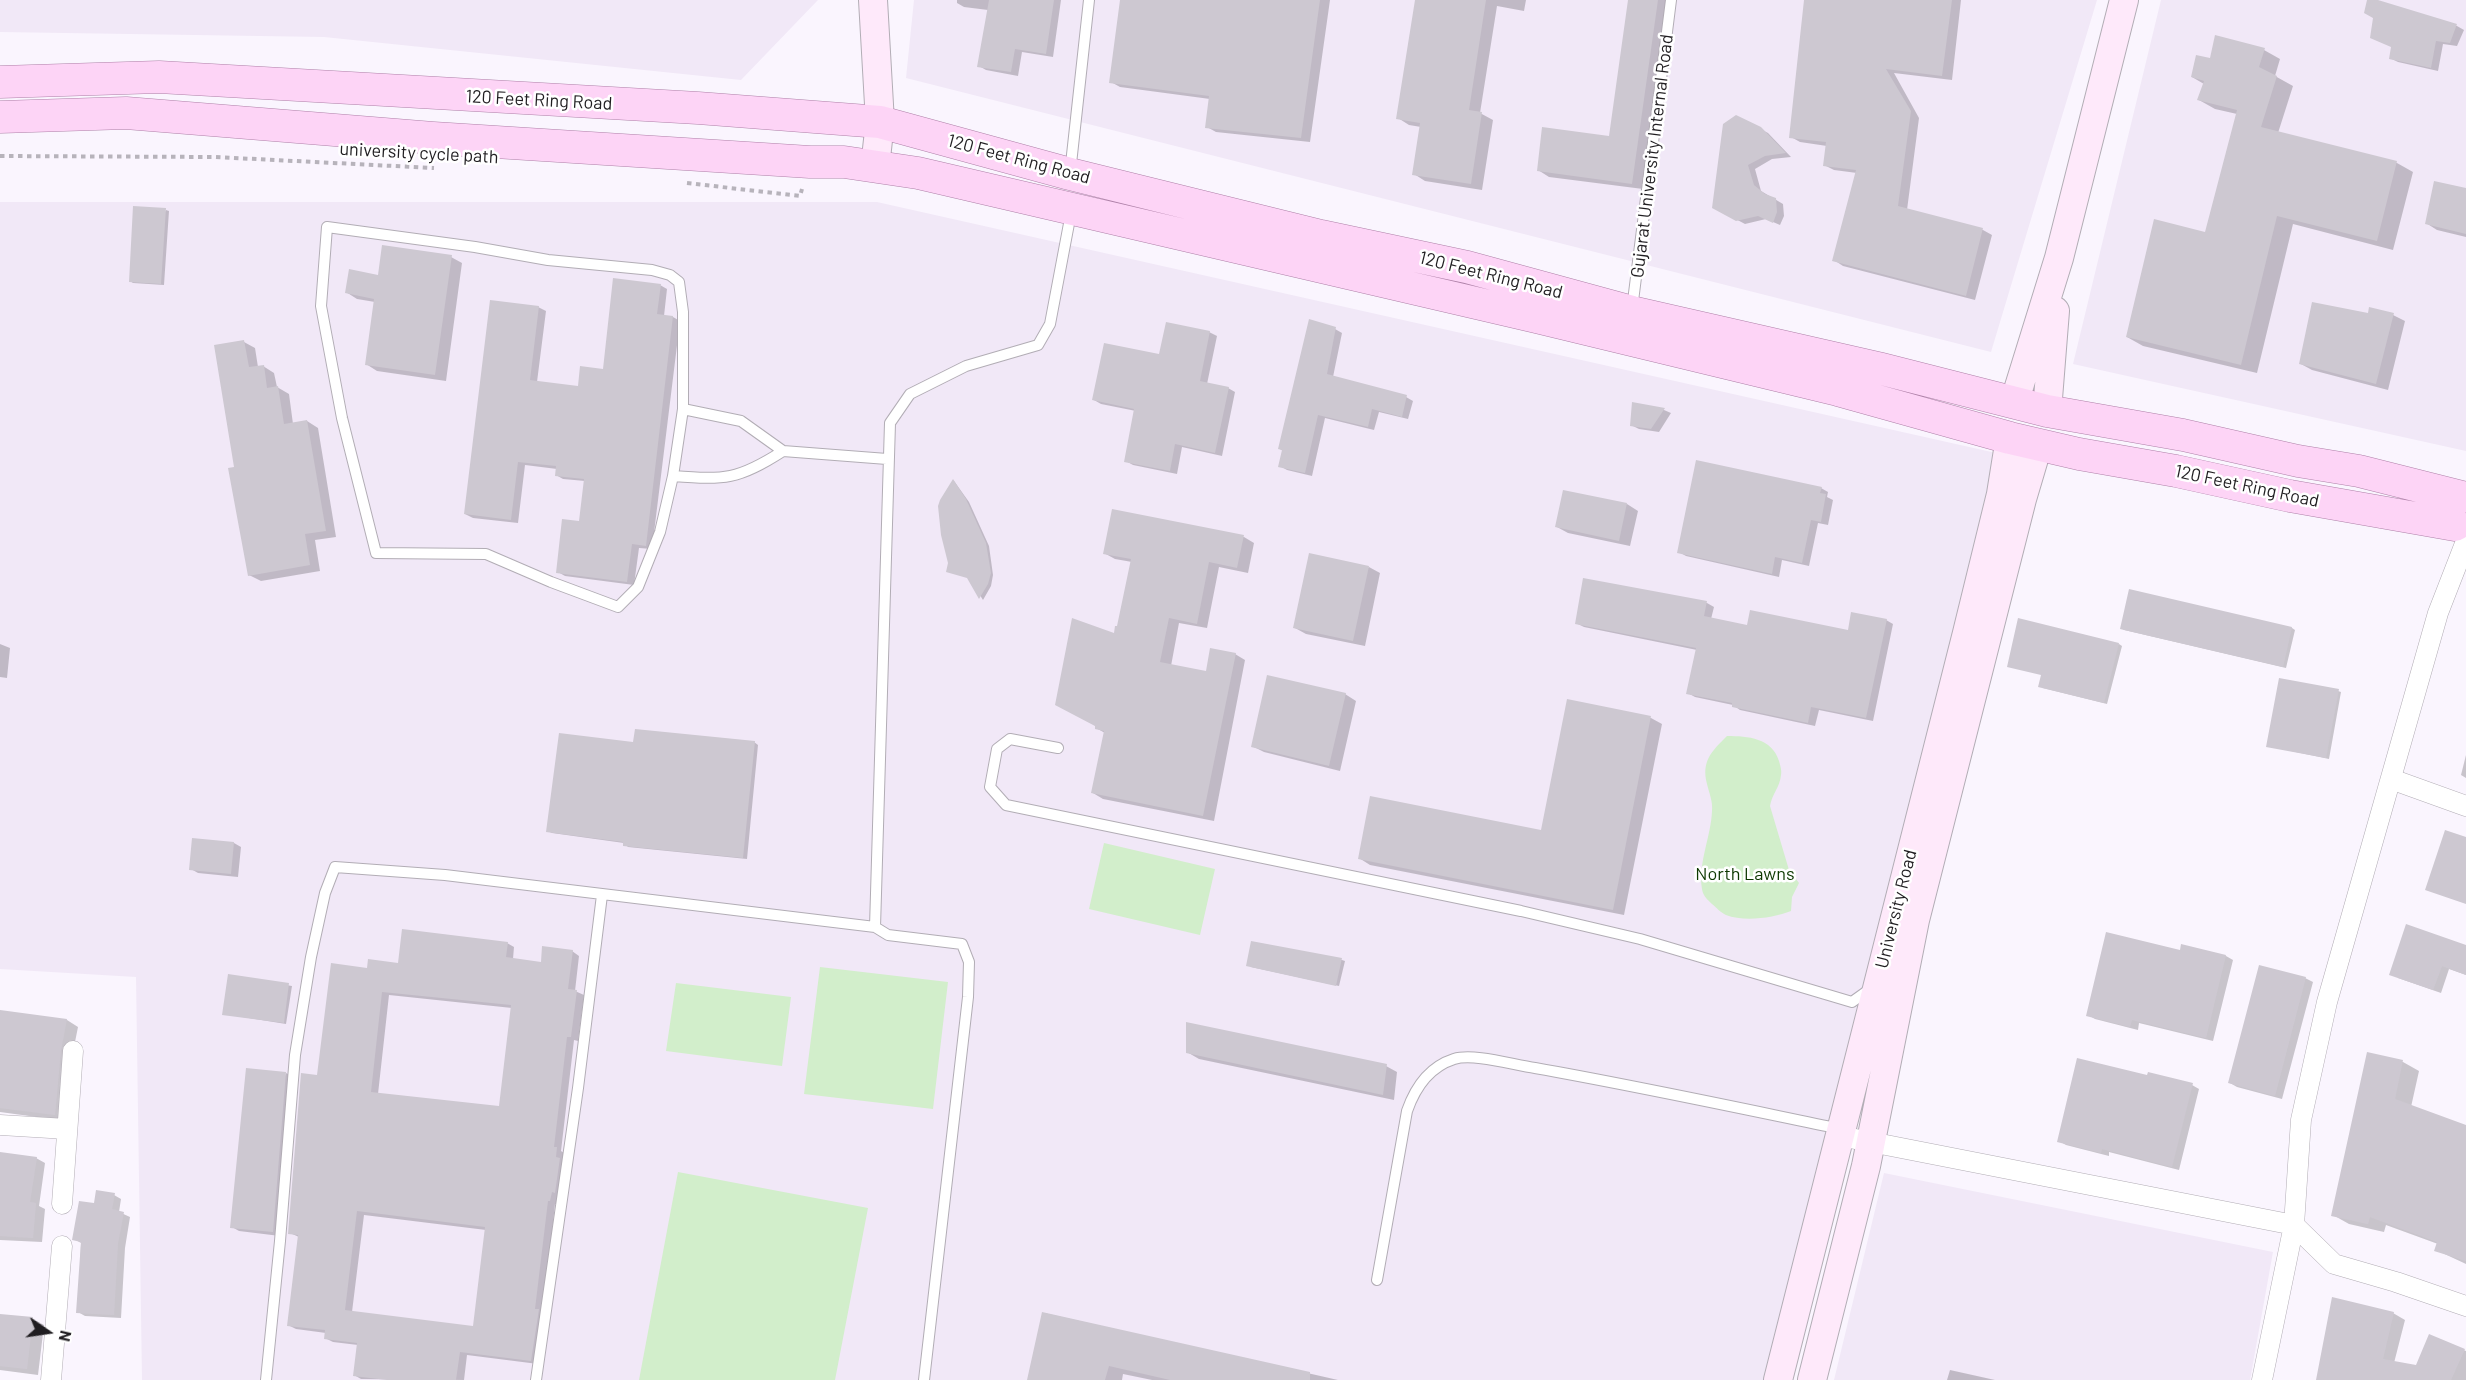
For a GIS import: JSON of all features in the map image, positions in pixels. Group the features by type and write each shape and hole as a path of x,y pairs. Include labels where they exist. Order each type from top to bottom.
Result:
{"main road":[{"name":"120 Feet Ring Road","path":"0,82 159,77 686,108 880,122 1070,174 1321,236 1467,267 1632,312 1878,368 2047,411 2183,435 2359,471 2463,518"},
{"name":"120 Feet Ring Road","path":"0,117 126,113 442,138 810,162 844,162 918,173 1827,388 2024,441 2290,496 2463,518"},
{"path":"2014,403 2024,441"},
{"path":"2024,441 2047,411"}],"street":[{"path":"873,0 880,122 875,167"},
{"path":"2014,403 2059,258 2124,0"},
{"path":"2047,411 2059,258"},
{"name":"University Road","path":"1778,1380 1998,505 2024,441"},
{"name":"University Road","path":"1812,1380 1871,1143 1916,920 2022,499 2024,441"},
{"path":"2262,1380 2294,1225 2303,1110 2327,1002 2463,518"},
{"path":"2391,779 2466,806"},
{"path":"62,1204 74,1051"},
{"path":"0,1125 67,1129"},
{"path":"1841,1133 1871,1143 2294,1225 2334,1264 2466,1306"},
{"path":"51,1380 62,1246"}],"lane":[{"path":"1070,174 1089,0"},
{"name":"Gujarat University Internal Road","path":"1632,312 1671,0"},
{"path":"875,927 887,459 890,423 910,394 966,366 1038,345 1050,324 1072,208"},
{"path":"327,227 475,247 548,260 652,270 670,275 679,282 682,312 683,410 674,476 660,532 638,587 618,607 486,554 376,552 342,418 321,306 327,227"},
{"path":"683,410 741,421 783,451 887,459"},
{"path":"674,476 721,479 752,470 783,451"},
{"path":"1058,748 1010,739 997,749 990,787 1006,805 1521,911 1640,939 1852,1002 1866,992 1875,994"},
{"path":"266,1380 295,1055 311,957 325,893 335,867 445,876 875,927 888,934 962,944 969,962 968,997 951,1161 924,1380"},
{"path":"536,1380 579,1088 602,894"},
{"path":"1377,1280 1407,1112 1413,1094 1430,1073 1456,1058 1483,1059 1539,1069 1841,1133"}],"path":[{"name":"university cycle path","path":"0,156 215,157 439,168"},
{"path":"683,183 800,196 810,162"}],"shaded area":[{"path":"0,0 818,0 741,80 324,37 0,32"},
{"path":"914,0 2097,0 1991,352 906,78"},
{"path":"2161,0 2466,0 2466,451 2073,364"},
{"path":"0,202 877,202 1996,453 1770,1380 142,1380 136,977 0,969"},
{"path":"1884,1173 2273,1252 2250,1380 1834,1380"}],"green space":[{"name":"North Lawns","path":"1727,736 1751,738 1765,743 1776,753 1779,761 1780,779 1770,806 1789,870 1799,883 1792,897 1791,911 1759,918 1733,917 1720,911 1704,896 1701,879 1712,807 1705,769 1712,752"},
{"path":"1104,843 1215,869 1200,935 1089,909"},
{"path":"820,967 948,982 933,1109 804,1094"},
{"path":"676,983 791,997 782,1066 666,1051"},
{"path":"678,1172 868,1208 835,1380 639,1380"}],"building":[{"path":"989,0 1054,0 1046,54 1015,49 1011,72 977,67"},
{"path":"1120,0 1320,0 1301,138 1205,128 1209,96 1109,83"},
{"path":"1415,0 1486,0 1469,110 1482,112 1471,184 1412,175 1420,123 1396,119"},
{"path":"1628,0 1658,0 1632,184 1537,171 1542,127 1609,136"},
{"path":"1804,0 1952,0 1942,76 1886,69 1911,111 1898,206 1983,228 1966,296 1832,261 1856,170 1823,166 1826,142 1789,138"},
{"path":"2367,0 2378,0 2457,24 2450,43 2436,41 2431,68 2389,59 2391,47 2370,38 2373,18 2364,13"},
{"path":"2215,35 2265,48 2259,67 2277,76 2261,127 2397,161 2377,241 2277,216 2241,365 2126,337 2154,219 2205,232 2237,110 2197,100 2204,81 2191,77 2196,55 2210,58"},
{"path":"1736,115 1761,127 1786,153 1765,156 1748,165 1754,185 1765,194 1776,198 1777,212 1773,223 1758,216 1736,221 1712,208 1723,124"},
{"path":"2434,181 2466,188 2466,234 2425,224"},
{"path":"133,206 166,208 161,284 129,282"},
{"path":"382,245 452,255 435,375 365,365 374,299 345,293 349,269 378,275"},
{"path":"613,278 661,284 657,314 673,316 646,546 632,544 627,582 556,573 562,519 579,521 584,479 555,476 556,466 518,462 511,520 464,514 490,300 539,306 530,380 578,386 580,366 603,369"},
{"path":"2312,302 2368,313 2369,307 2394,313 2376,384 2299,364"},
{"path":"1309,319 1336,327 1327,374 1407,395 1402,417 1372,409 1368,427 1318,415 1305,473 1278,467 1282,450 1278,449"},
{"path":"1166,322 1210,331 1200,381 1229,387 1215,453 1175,444 1170,471 1124,462 1134,409 1092,400 1104,343 1159,354"},
{"path":"244,340 249,367 264,365 267,388 278,386 284,424 307,420 326,531 305,534 310,565 248,576 228,468 234,467 214,345"},
{"path":"1632,402 1665,408 1651,429 1630,426"},
{"path":"1696,460 1822,487 1820,493 1826,494 1821,522 1811,520 1802,563 1775,557 1772,574 1677,553"},
{"path":"953,479 966,499 986,543 991,573 988,584 979,599 967,578 946,572 948,563 941,535 938,506"},
{"path":"1563,490 1627,503 1619,541 1555,527"},
{"path":"1112,509 1244,535 1237,568 1209,562 1197,624 1169,618 1160,662 1206,671 1210,648 1236,653 1203,816 1091,793 1104,731 1095,729 1095,726 1055,705 1072,618 1114,633 1115,626 1117,626 1131,559 1103,554"},
{"path":"1309,553 1369,566 1353,641 1293,628"},
{"path":"1583,578 1707,601 1704,616 1747,625 1750,610 1848,630 1851,612 1887,619 1866,718 1811,707 1808,723 1732,707 1732,703 1686,694 1696,648 1575,624"},
{"path":"2129,589 2292,627 2283,667 2120,629"},
{"path":"2018,618 2119,643 2104,703 2038,687 2041,675 2007,667"},
{"path":"1267,675 1346,693 1329,766 1251,747"},
{"path":"2279,678 2339,689 2326,758 2266,747"},
{"path":"1567,699 1651,716 1613,910 1358,859 1370,796 1541,830"},
{"path":"635,729 755,741 743,858 623,846 623,842 546,832 559,733 633,742"},
{"path":"2445,830 2466,837 2466,904 2425,890"},
{"path":"192,838 234,842 231,874 189,870"},
{"path":"2406,924 2466,945 2466,975 2442,966 2433,990 2389,975"},
{"path":"402,929 508,942 506,957 541,962 542,946 573,950 568,989 577,990 571,1037 567,1037 554,1147 557,1147 556,1157 560,1158 555,1193 552,1192 550,1201 548,1201 535,1309 539,1309 531,1361 460,1352 456,1380 387,1380 353,1376 357,1343 324,1339 325,1330 287,1326 298,1235 288,1234 301,1073 317,1075 331,963 367,968 368,959 398,963","holes":["382,992 511,1005 499,1106 371,1092","357,1211 485,1227 473,1326 345,1310"]},
{"path":"2106,932 2180,950 2181,944 2226,955 2206,1038 2132,1020 2130,1027 2086,1016"},
{"path":"1251,941 1342,958 1336,986 1246,966"},
{"path":"2259,965 2306,977 2275,1096 2228,1083"},
{"path":"228,974 289,983 284,1023 222,1015"},
{"path":"0,1010 67,1019 61,1050 55,1115 0,1108"},
{"path":"1186,1022 1387,1064 1383,1095 1186,1053"},
{"path":"2367,1052 2403,1060 2395,1099 2466,1125 2466,1261 2434,1251 2437,1242 2370,1217 2368,1224 2331,1216"},
{"path":"2077,1058 2147,1075 2148,1072 2193,1083 2172,1167 2102,1149 2101,1153 2057,1142"},
{"path":"246,1068 286,1072 273,1232 230,1228"},
{"path":"0,1152 37,1157 30,1202 36,1203 33,1238 0,1236"},
{"path":"96,1190 115,1193 112,1209 124,1212 118,1243 114,1315 76,1313 81,1242 72,1240 79,1201 94,1203"},
{"path":"2332,1297 2394,1312 2383,1359 2416,1365 2429,1334 2465,1349 2451,1380 2316,1380"},
{"path":"1042,1312 1310,1372 1310,1380 1170,1380 1109,1366 1105,1380 1027,1380"},
{"path":"0,1314 33,1317 27,1369 0,1366"}]}
